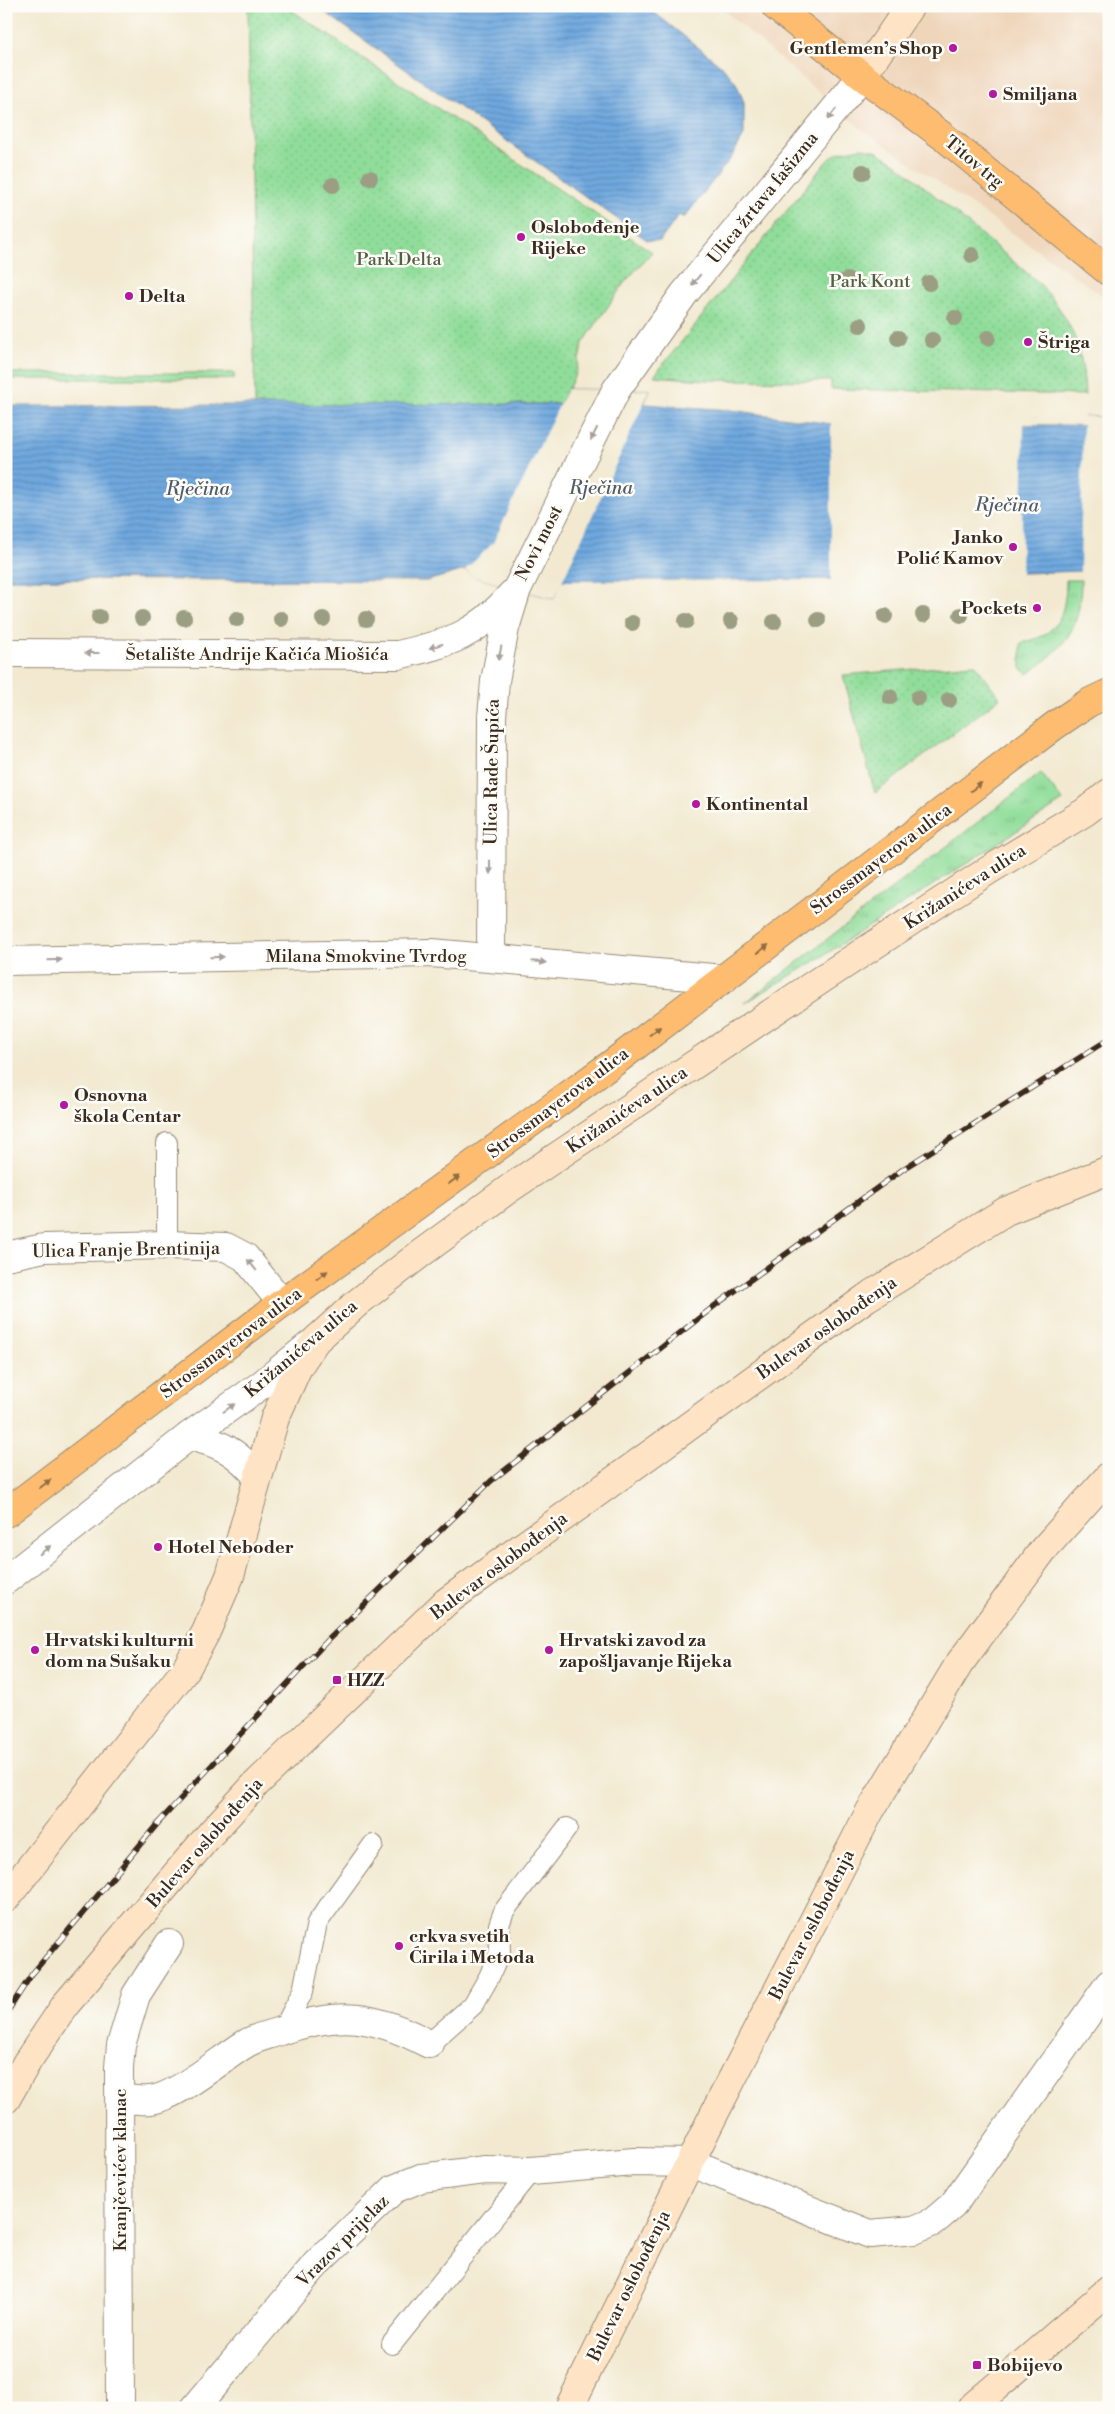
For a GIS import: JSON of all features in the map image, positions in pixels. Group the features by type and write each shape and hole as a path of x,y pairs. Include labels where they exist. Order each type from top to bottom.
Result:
{"main road":[{"name":"Titov trg","path":"775,6 862,76 944,137 1084,254 1109,272"},
{"name":"Titov trg","path":"1084,254 1109,290"},
{"name":"Strossmayerova ulica","path":"6,1513 282,1303 489,1154 724,978 1054,726 1088,703 1109,693"}],"street":[{"name":"Ulica žrtava fašizma","path":"616,390 684,294 862,76 910,6"},
{"name":"Novi most","path":"517,589 616,390"},
{"name":"Šetalište Andrije Kačića Miošića","path":"6,653 398,655 430,648 458,638 493,616 517,589"},
{"name":"Ulica Rade Šupića","path":"491,958 491,764 494,690 505,628 517,589"},
{"name":"Križanićeva ulica","path":"6,1580 190,1436 261,1385 316,1340 357,1302 510,1188 822,979 989,870 1085,812 1109,793"},
{"name":"Milana Smokvine Tvrdog","path":"6,961 426,953 724,978"},
{"name":"Bulevar oslobođenja","path":"6,2099 27,2062 66,2004 211,1833 256,1784 446,1602 866,1298 1006,1211 1109,1170"},
{"name":"Ulica Franje Brentinija","path":"6,1256 44,1248 167,1245 226,1247 245,1257 282,1303"},
{"path":"6,1898 186,1669 206,1632 230,1576 284,1394 298,1367 316,1340"},
{"path":"190,1436 225,1447 248,1465 258,1477"},
{"name":"Bulevar oslobođenja","path":"569,2408 870,1811 954,1673 1043,1550 1109,1476"},
{"name":"Kranjčevićev klanac","path":"120,2408 121,2045 136,1995 169,1944"},
{"path":"691,2163 870,2234 914,2230 932,2222 953,2205 1109,1984"},
{"path":"120,2098 151,2100 184,2086 249,2042 302,2024 345,2018 370,2020 399,2028 428,2044"},
{"name":"Vrazov prijelaz","path":"195,2408 317,2263 394,2189 421,2178 485,2170 531,2171 634,2162 691,2163"},
{"path":"970,2408 1109,2290"}],"lane":[{"path":"167,1143 167,1245"},
{"path":"428,2044 472,2005 489,1977 500,1952 499,1925 504,1911 567,1828"},
{"path":"283,2030 303,1991 317,1923 373,1844"},
{"path":"392,2344 531,2171"}],"shaded area":[{"path":"719,6 1109,6 1109,300 859,127"}],"green space":[{"name":"Park Delta","path":"248,6 285,6 652,252 624,283 583,343 576,373 561,404 255,406"},
{"name":"Park Kont","path":"861,148 874,150 897,164 1039,283 1067,321 1073,334 1081,362 1085,395 831,389 831,381 704,380 654,376 826,162 837,153"},
{"path":"6,373 234,373 234,379 6,379"},
{"path":"1066,580 1081,580 1078,612 1074,624 1069,635 1061,645 1028,674 1021,668 1021,643 1043,635 1057,622 1064,604"},
{"path":"975,664 1000,698 875,793 843,675"},
{"path":"1041,773 1063,801 820,958 745,1003"}],"water":[{"path":"316,6 646,6 723,67 736,83 744,102 744,135 731,158 684,218 679,215 660,241 647,240"},
{"name":"Rječina","path":"567,389 650,390 644,404 731,410 831,424 1083,425 1085,416 1109,418 1109,570 831,580 561,581 554,599 475,577 465,570 427,581 6,579 6,406 560,404"}],"pier":[{"path":"567,389 650,390 554,599 474,577 465,570 493,543"},
{"path":"1084,414 1084,418 1085,416 1109,418 1109,572 1080,573 1083,425 1024,423 1021,576 831,583 564,584 565,581 831,580 831,421 1081,423"}],"railway":[{"path":"6,2014 32,1974 159,1822 327,1641 491,1481 717,1304 906,1167 1109,1039"}],"place":[{"name":"Gentlemen’s Shop","path":"953,48"},
{"name":"Smiljana","path":"993,94"},
{"name":"Oslobođenje Rijeke","path":"521,237"},
{"name":"Delta","path":"129,296"},
{"name":"Štriga","path":"1028,342"},
{"name":"Janko Polić Kamov","path":"1013,547"},
{"name":"Pockets","path":"1037,608"},
{"name":"Kontinental","path":"696,804"},
{"name":"Osnovna škola Centar","path":"64,1105"},
{"name":"Hotel Neboder","path":"158,1547"},
{"name":"Hrvatski kulturni dom na Sušaku","path":"35,1650"},
{"name":"Hrvatski zavod za zapošljavanje Rijeka","path":"549,1650"},
{"name":"HZZ","path":"337,1680"},
{"name":"crkva svetih Ćirila i Metoda","path":"399,1946"},
{"name":"Bobijevo","path":"977,2365"}]}
